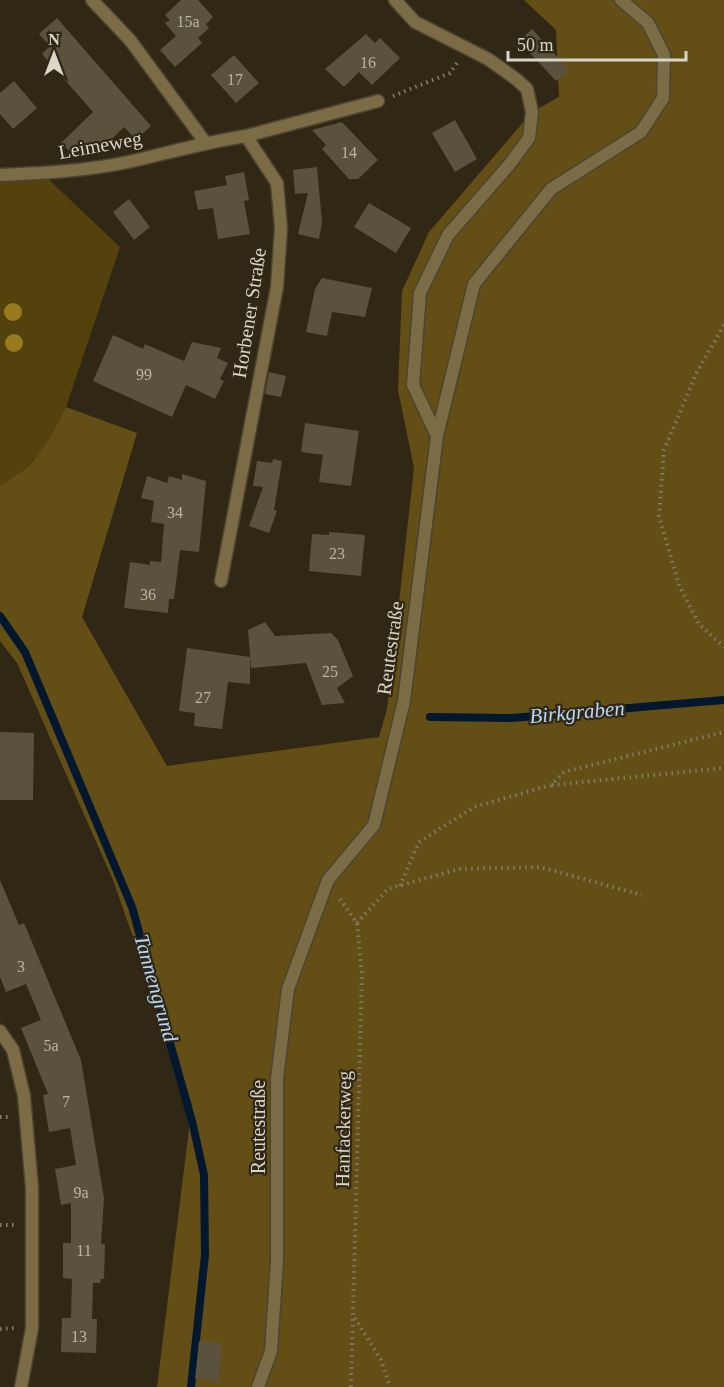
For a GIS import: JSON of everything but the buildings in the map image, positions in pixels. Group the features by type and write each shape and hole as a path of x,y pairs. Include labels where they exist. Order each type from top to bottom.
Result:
{"street":[{"path":"92,0 130,40 205,142 246,136 378,101"},
{"path":"395,0 415,22 488,59 527,89 532,112 528,138 509,165 448,235 420,293 413,385 436,436"},
{"name":"Reutestraße","path":"258,1387 272,1351 277,1261 277,1078 288,989 328,880 374,825 404,701 436,436 474,284 551,189 641,132 663,98 664,55 648,24 621,0"},
{"name":"Horbener Straße","path":"221,581 277,287 281,228 277,183 246,136"},
{"name":"Leimeweg","path":"0,175 52,173 128,162 205,142"},
{"path":"0,1031 13,1050 24,1096 32,1188 32,1328 21,1387"}],"path":[{"path":"378,101 450,73 466,48"},
{"path":"724,325 697,372 664,450 659,516 679,585 699,624 724,647"},
{"path":"551,785 564,772 724,732"},
{"path":"400,886 419,842 474,807 551,785 724,768"},
{"path":"357,923 388,889 459,869 540,867 642,895"},
{"name":"Hanfackerweg","path":"328,880 357,923 362,973 351,1387"},
{"path":"354,1317 381,1360 390,1387"}],"shaded area":[{"path":"524,0 724,0 724,1387 157,1387 192,1105 113,880 17,663 0,641 0,485 24,470 33,461 47,442 66,407 137,433 82,617 167,766 379,737 387,709 414,468 398,390 402,291 429,232 532,112 559,97 556,30"},
{"path":"45,176 120,247 66,407 45,449 16,477 0,485 0,181"}],"waterway":[{"name":"Tannengrund","path":"0,616 25,652 132,907 193,1125 204,1175 205,1255 191,1387"},
{"name":"Birkgraben","path":"430,717 512,718 724,700"}]}
